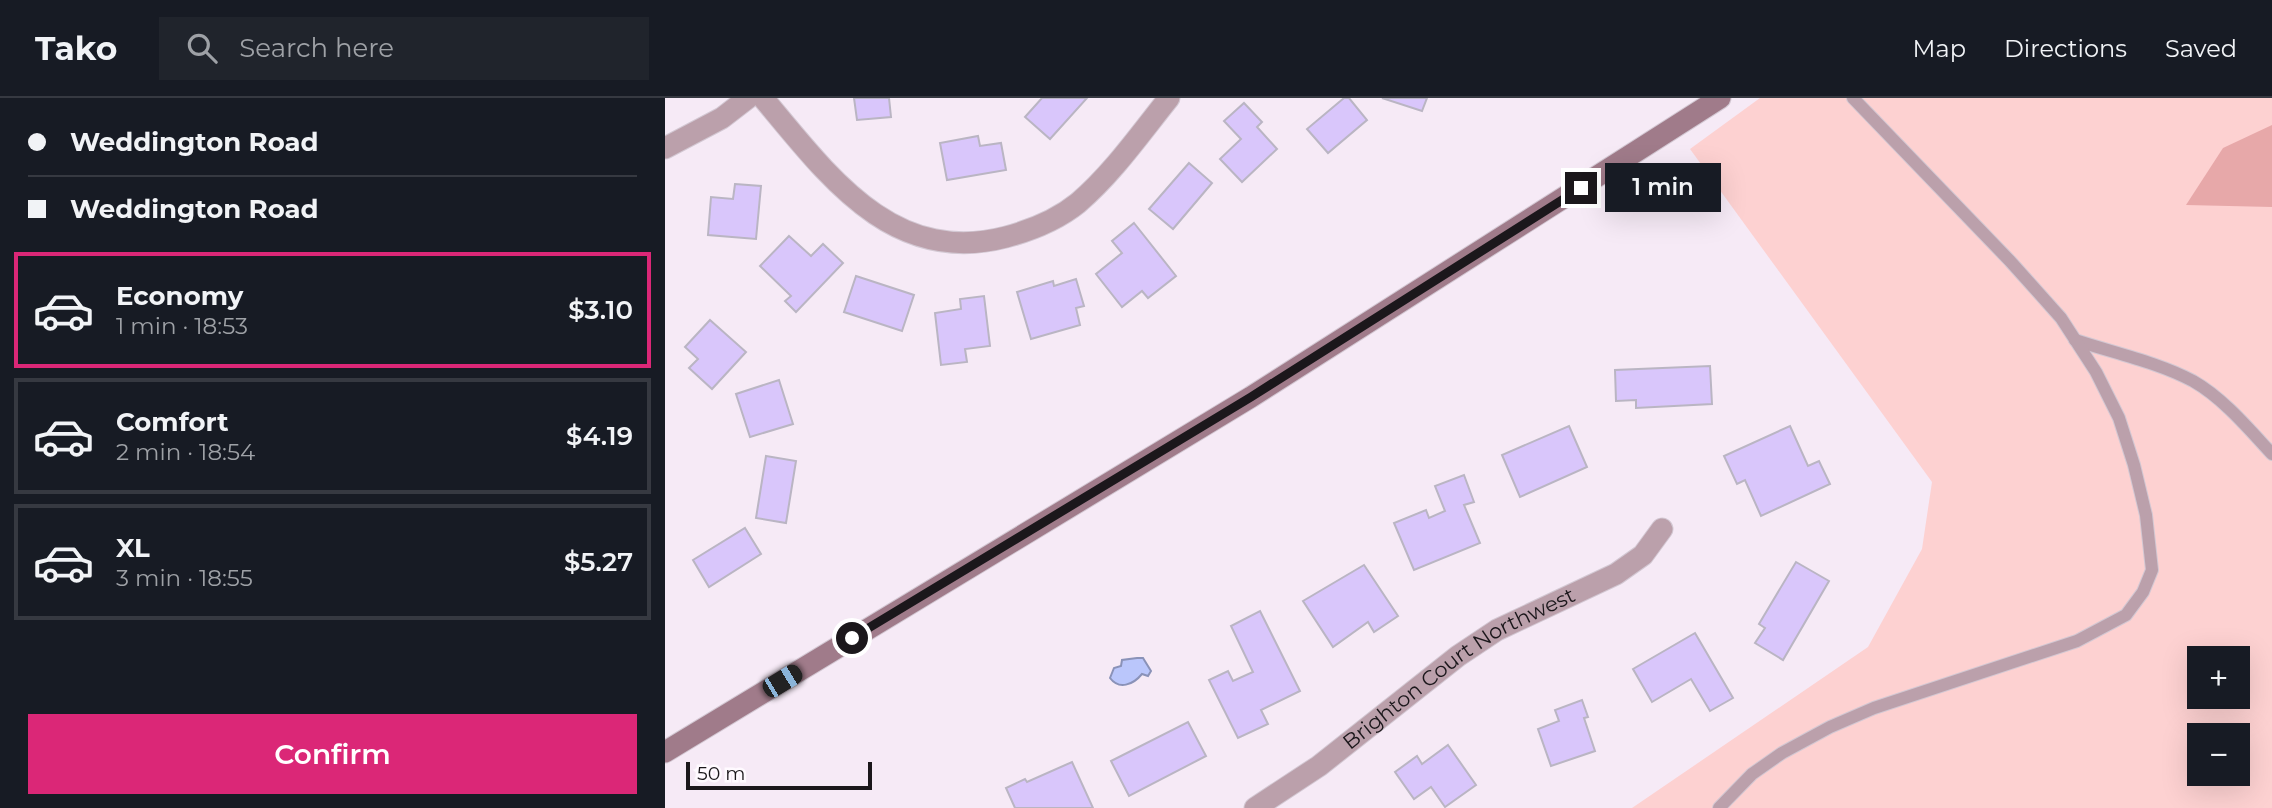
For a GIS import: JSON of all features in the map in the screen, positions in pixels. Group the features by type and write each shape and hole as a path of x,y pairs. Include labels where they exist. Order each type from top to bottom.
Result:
{"main road":[{"path":"665,752 1251,397 1720,98"}],"street":[{"path":"665,148 722,118 748,98"},
{"path":"763,98 810,154 853,199 895,228 922,238 955,242 987,242 1053,220 1078,203 1116,165 1169,98"},
{"name":"Brighton Court Northwest","path":"1255,808 1319,766 1458,656 1497,630 1616,575 1643,555 1662,530"}],"lane":[{"path":"1719,808 1752,774 1782,753 1830,727 1874,708 2077,641 2126,615 2143,592 2152,570 2146,515 2119,418 2096,372 2061,318 2010,261 1853,98"},
{"path":"2075,340 2193,381 2211,393 2272,454"}],"shaded area":[{"path":"1760,98 2272,98 2272,808 1632,808 1868,647 1922,549 1932,482 1690,149"},
{"path":"2272,125 2272,207 2186,205 2223,148"}],"water":[{"path":"1143,658 1151,671 1148,676 1142,674 1126,685 1118,684 1110,678 1114,668 1121,666 1122,660"}],"building":[{"path":"854,98 889,98 891,117 857,120"},
{"path":"1042,98 1087,98 1050,139 1025,117"},
{"path":"1344,98 1349,98 1367,120 1328,153 1307,129"},
{"path":"1382,98 1427,98 1422,111"},
{"path":"1244,103 1262,122 1257,127 1277,149 1242,182 1220,159 1241,139 1224,121"},
{"path":"978,136 980,146 1001,143 1006,170 947,180 940,143"},
{"path":"1189,163 1212,183 1173,229 1149,209"},
{"path":"735,184 761,186 756,239 708,235 711,197 733,199"},
{"path":"1134,223 1176,276 1148,298 1142,291 1122,307 1096,274 1122,253 1112,241"},
{"path":"789,236 811,256 823,244 843,263 796,312 785,301 791,296 760,266"},
{"path":"856,276 914,295 902,331 844,312"},
{"path":"1076,279 1084,306 1076,308 1080,325 1031,339 1017,292 1053,281 1054,286"},
{"path":"984,296 990,346 965,349 967,362 941,365 935,313 961,309 960,299"},
{"path":"710,320 746,352 712,389 689,368 698,359 685,347"},
{"path":"1710,366 1712,404 1636,408 1636,400 1616,401 1615,370"},
{"path":"779,380 793,424 750,437 736,394"},
{"path":"1569,426 1587,467 1520,497 1502,455"},
{"path":"1790,426 1808,466 1819,461 1830,484 1761,516 1745,480 1737,484 1724,456"},
{"path":"766,456 796,461 786,523 756,518"},
{"path":"1464,475 1474,502 1464,505 1480,543 1414,570 1394,523 1426,510 1429,518 1445,511 1435,486"},
{"path":"745,528 761,554 709,587 693,560"},
{"path":"1796,562 1829,581 1783,660 1755,643 1765,628 1759,624"},
{"path":"1364,565 1398,616 1374,632 1368,622 1333,647 1303,601"},
{"path":"1260,611 1300,691 1261,710 1268,724 1238,738 1209,680 1228,671 1233,681 1253,672 1231,626"},
{"path":"1695,633 1733,698 1710,711 1691,679 1652,702 1633,669"},
{"path":"1582,700 1588,717 1584,718 1595,751 1551,766 1538,729 1559,721 1555,710"},
{"path":"1188,722 1206,756 1129,796 1111,761"},
{"path":"1448,745 1476,785 1445,807 1431,787 1414,799 1395,772 1417,756 1422,764"},
{"path":"1072,762 1093,808 1015,808 1006,788 1025,779 1027,782"}],"route":[{"path":"852,638 1251,397 1581,188"}]}
